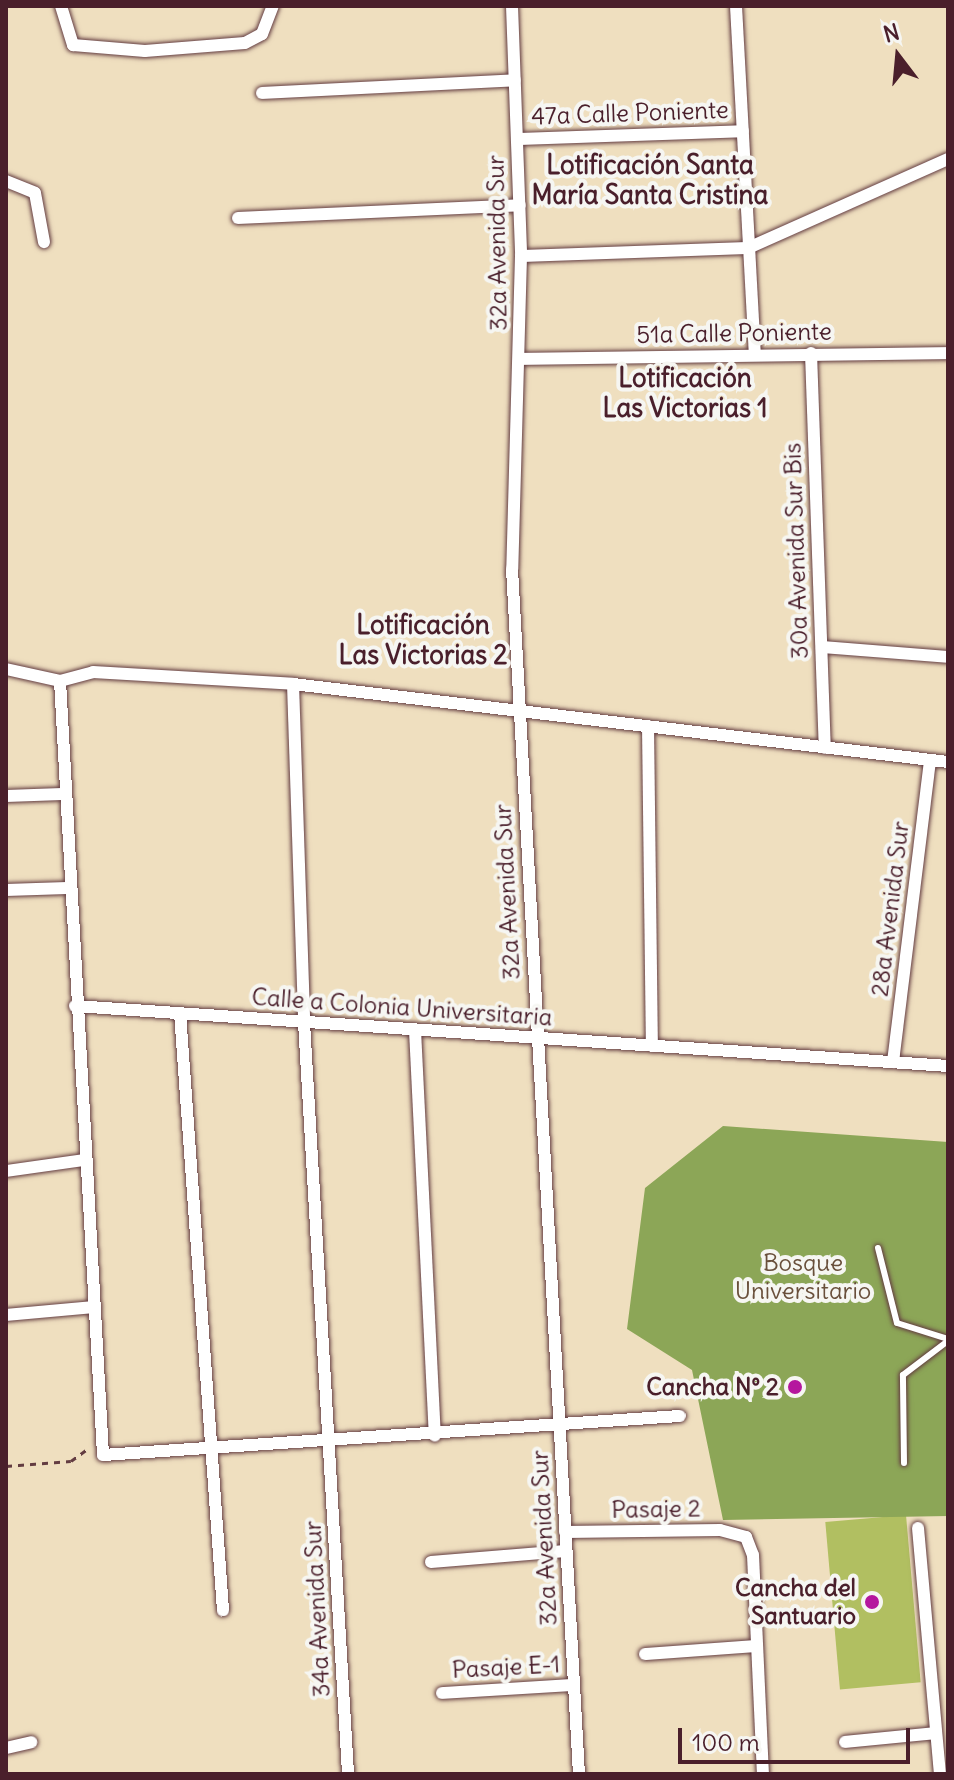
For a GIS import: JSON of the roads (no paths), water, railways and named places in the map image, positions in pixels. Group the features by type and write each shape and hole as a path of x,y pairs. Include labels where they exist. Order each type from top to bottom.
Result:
{"street":[{"path":"61,6 73,45 145,51 245,43 262,34 273,6"},
{"name":"32a Avenida Sur","path":"512,6 521,256 512,569 579,1774"},
{"path":"736,6 755,354"},
{"path":"262,93 515,80"},
{"name":"47a Calle Poniente","path":"518,139 743,131"},
{"path":"521,256 748,248 948,159"},
{"path":"6,181 35,193 44,242"},
{"path":"238,218 520,205"},
{"name":"30a Avenida Sur Bis","path":"811,353 825,748"},
{"name":"51a Calle Poniente","path":"520,359 948,353"},
{"path":"822,647 948,657"},
{"path":"6,669 60,681 93,672 293,684 948,762"},
{"path":"60,681 67,888 103,1455 435,1436 680,1416"},
{"name":"34a Avenida Sur","path":"293,684 304,1022 331,1442 348,1774"},
{"path":"648,726 652,1046"},
{"name":"28a Avenida Sur","path":"893,1062 930,760"},
{"path":"6,796 62,794"},
{"path":"6,890 67,888"},
{"name":"Calle a Colonia Universitaria","path":"75,1006 948,1066"},
{"path":"180,1013 223,1610"},
{"path":"415,1030 435,1436"},
{"path":"6,1171 84,1160"},
{"path":"6,1315 94,1307"},
{"path":"918,1528 936,1733 943,1750 940,1774"},
{"name":"Pasaje 2","path":"565,1532 720,1530 746,1537 753,1555 757,1646"},
{"path":"431,1562 566,1551"},
{"path":"645,1654 757,1646 763,1774"},
{"name":"Pasaje E-1","path":"442,1693 574,1685"},
{"path":"845,1742 936,1733"},
{"path":"6,1748 31,1742"}],"lane":[{"path":"878,1248 897,1323 948,1340"},
{"path":"904,1463 903,1375 948,1340"}],"place":[{"name":"Cancha Nº 2","path":"795,1387"},
{"name":"Cancha del Santuario","path":"872,1602"}],"district":[{"name":"Lotificación Santa María Santa Cristina","path":"650,180"},
{"name":"Lotificación Las Victorias 1","path":"685,393"},
{"name":"Lotificación Las Victorias 2","path":"423,640"}],"park label":[{"name":"Bosque Universitario","path":"803,1277"}]}
